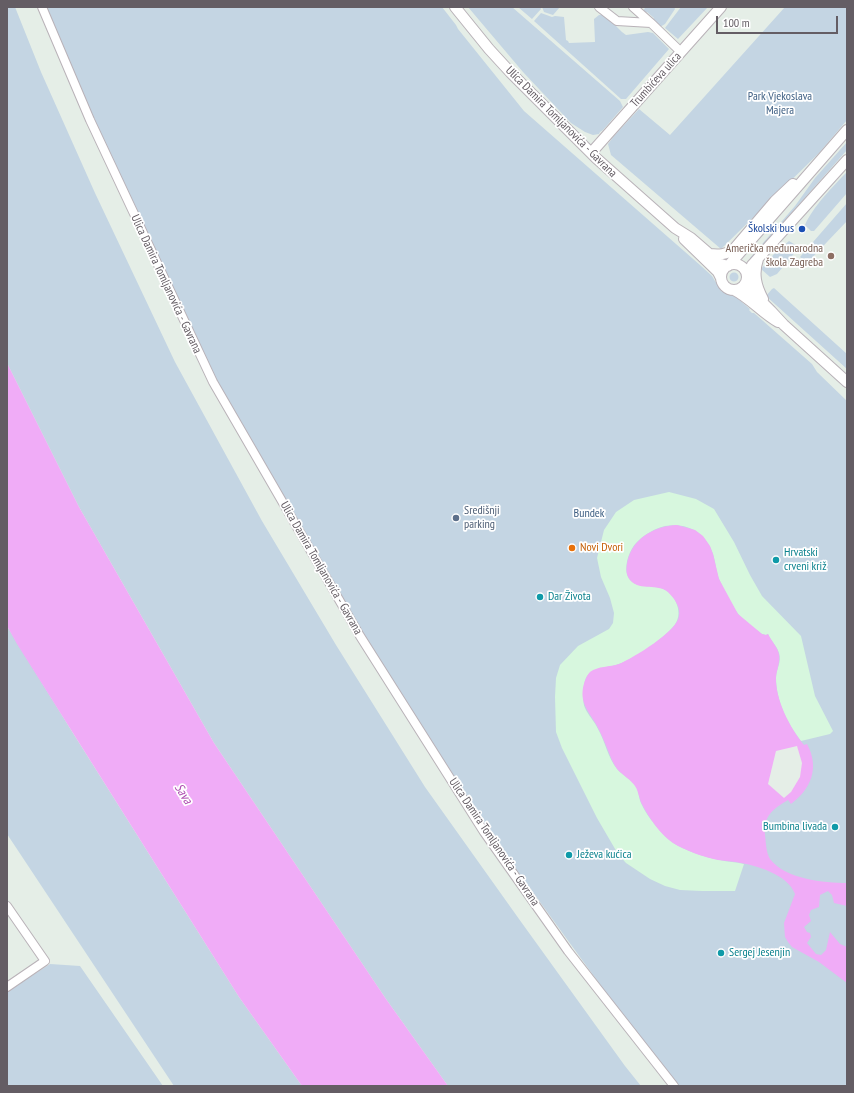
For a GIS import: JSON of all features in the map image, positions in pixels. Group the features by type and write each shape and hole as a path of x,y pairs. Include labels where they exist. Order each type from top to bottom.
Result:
{"street":[{"name":"Ulica Damira Tomljanovića - Gavrana","path":"42,7 90,120 213,382 360,636 484,832 568,951 674,1086"},
{"name":"Ulica Damira Tomljanovića - Gavrana","path":"456,7 489,49 511,73 591,153 675,228 697,253 718,272 721,278"},
{"path":"599,7 617,21 651,24"},
{"path":"633,7 682,52"},
{"name":"Trumbićeva ulica","path":"591,153 721,7"},
{"path":"784,325 769,317 734,290 727,288 722,282 721,278 724,270 847,130"},
{"path":"734,290 742,288 747,279 750,268 759,257 847,160"},
{"path":"710,254 725,254 734,248 782,194 819,162"},
{"name":"Ulica Damira Tomljanovića - Gavrana","path":"675,228 691,238 721,264 729,266"},
{"path":"759,257 756,268 756,284 767,306"},
{"path":"729,266 741,266 744,269 748,287 753,293 784,325 847,382"},
{"path":"7,906 45,961 7,987"}],"green space":[{"path":"7,7 15,7 41,72 95,193 175,362 262,521 336,645 425,787 625,1066 641,1086 448,1086 386,999 214,743 79,507 7,363"},
{"name":"Bundek","path":"46,7 442,7 524,111 700,265 712,276 721,291 736,297 750,309 749,310 752,313 754,313 812,364 817,372 847,401 847,1086 677,1086 625,1019 484,825 363,639 219,391 94,121"},
{"path":"468,7 512,7 620,101 623,107 599,134 593,135 585,132 571,123 523,72"},
{"path":"518,7 540,7 541,9 532,19"},
{"path":"542,7 560,7 553,15 544,12"},
{"path":"674,7 675,9 665,24 660,27 653,20 654,18 647,12 645,13 643,11 645,8"},
{"path":"681,7 708,7 678,39 665,28"},
{"name":"Park Vjekoslava Majera","path":"785,7 847,7 847,120 819,153 721,249 611,155 608,144 639,109 670,135"},
{"path":"541,13 552,17 564,17 566,40 569,43 595,42 594,19 599,15 602,15 626,35 648,32 653,33 669,49 626,99 621,99 534,21"},
{"path":"847,142 847,150 751,259 750,258 795,206 815,178"},
{"path":"847,172 847,193 814,231 811,231 805,225 808,218 824,197"},
{"path":"847,203 847,221 807,263 800,257"},
{"path":"789,241 794,244 797,250 777,274 770,277 761,269 774,254"},
{"path":"734,272 739,277 734,282 729,277"},
{"path":"774,288 847,354 847,369 766,296"},
{"path":"7,626 239,997 302,1086 174,1086 7,834"},
{"path":"50,964 80,966 163,1086 7,1086 7,992"}],"sand":[{"path":"669,492 696,499 714,509 734,542 762,596 801,636 815,696 833,731 830,734 801,741 796,734 783,711 776,686 780,659 778,650 768,634 762,634 743,619 735,610 719,578 710,547 701,535 688,528 673,525 658,528 638,541 627,560 626,566 628,577 631,581 638,585 661,588 671,595 675,599 677,605 677,622 661,638 639,654 616,665 600,668 589,674 584,684 584,705 600,734 614,765 635,785 644,809 664,835 682,848 695,853 715,859 744,864 735,891 680,890 665,886 650,879 626,863 618,854 597,818 562,748 556,732 556,678 560,665 578,646 609,629 613,623 614,613 610,598 601,577 597,558 604,530 616,512 634,500"}],"water":[{"name":"Sava","path":"7,363 79,507 214,743 386,999 448,1086 302,1086 239,997 17,644 7,626"},
{"path":"677,525 695,530 703,536 710,546 713,554 719,579 738,614 762,634 768,634 778,652 779,661 776,686 778,695 784,713 789,722 804,745 807,744 813,761 813,770 804,792 791,804 788,800 783,803 767,818 765,835 767,850 770,859 785,871 816,881 847,883 847,906 834,903 832,895 828,891 820,895 819,907 811,910 809,915 811,921 804,927 807,932 810,933 811,937 807,943 816,954 821,955 826,950 830,932 840,944 847,947 847,983 819,962 792,947 785,937 784,923 795,894 786,881 761,868 744,863 718,860 684,849 664,836 646,811 635,786 618,770 600,731 584,704 582,694 583,688 586,678 590,672 619,664 634,656 663,636 677,622 679,609 670,594 664,589 644,587 635,584 628,577 626,568 629,555 639,541 652,531"}],"pier":[{"path":"797,746 802,763 800,777 791,792 784,798 768,784 776,751"}],"place":[{"name":"Školski bus","path":"802,229"},
{"name":"Američka međunarodna škola Zagreba","path":"831,256"},
{"name":"Središnji parking","path":"456,518"},
{"name":"Novi Dvori","path":"572,548"},
{"name":"Hrvatski crveni križ","path":"776,560"},
{"name":"Dar Života","path":"540,597"},
{"name":"Bumbina livada","path":"835,827"},
{"name":"Ježeva kućica","path":"569,855"},
{"name":"Sergej Jesenjin","path":"721,953"}]}
